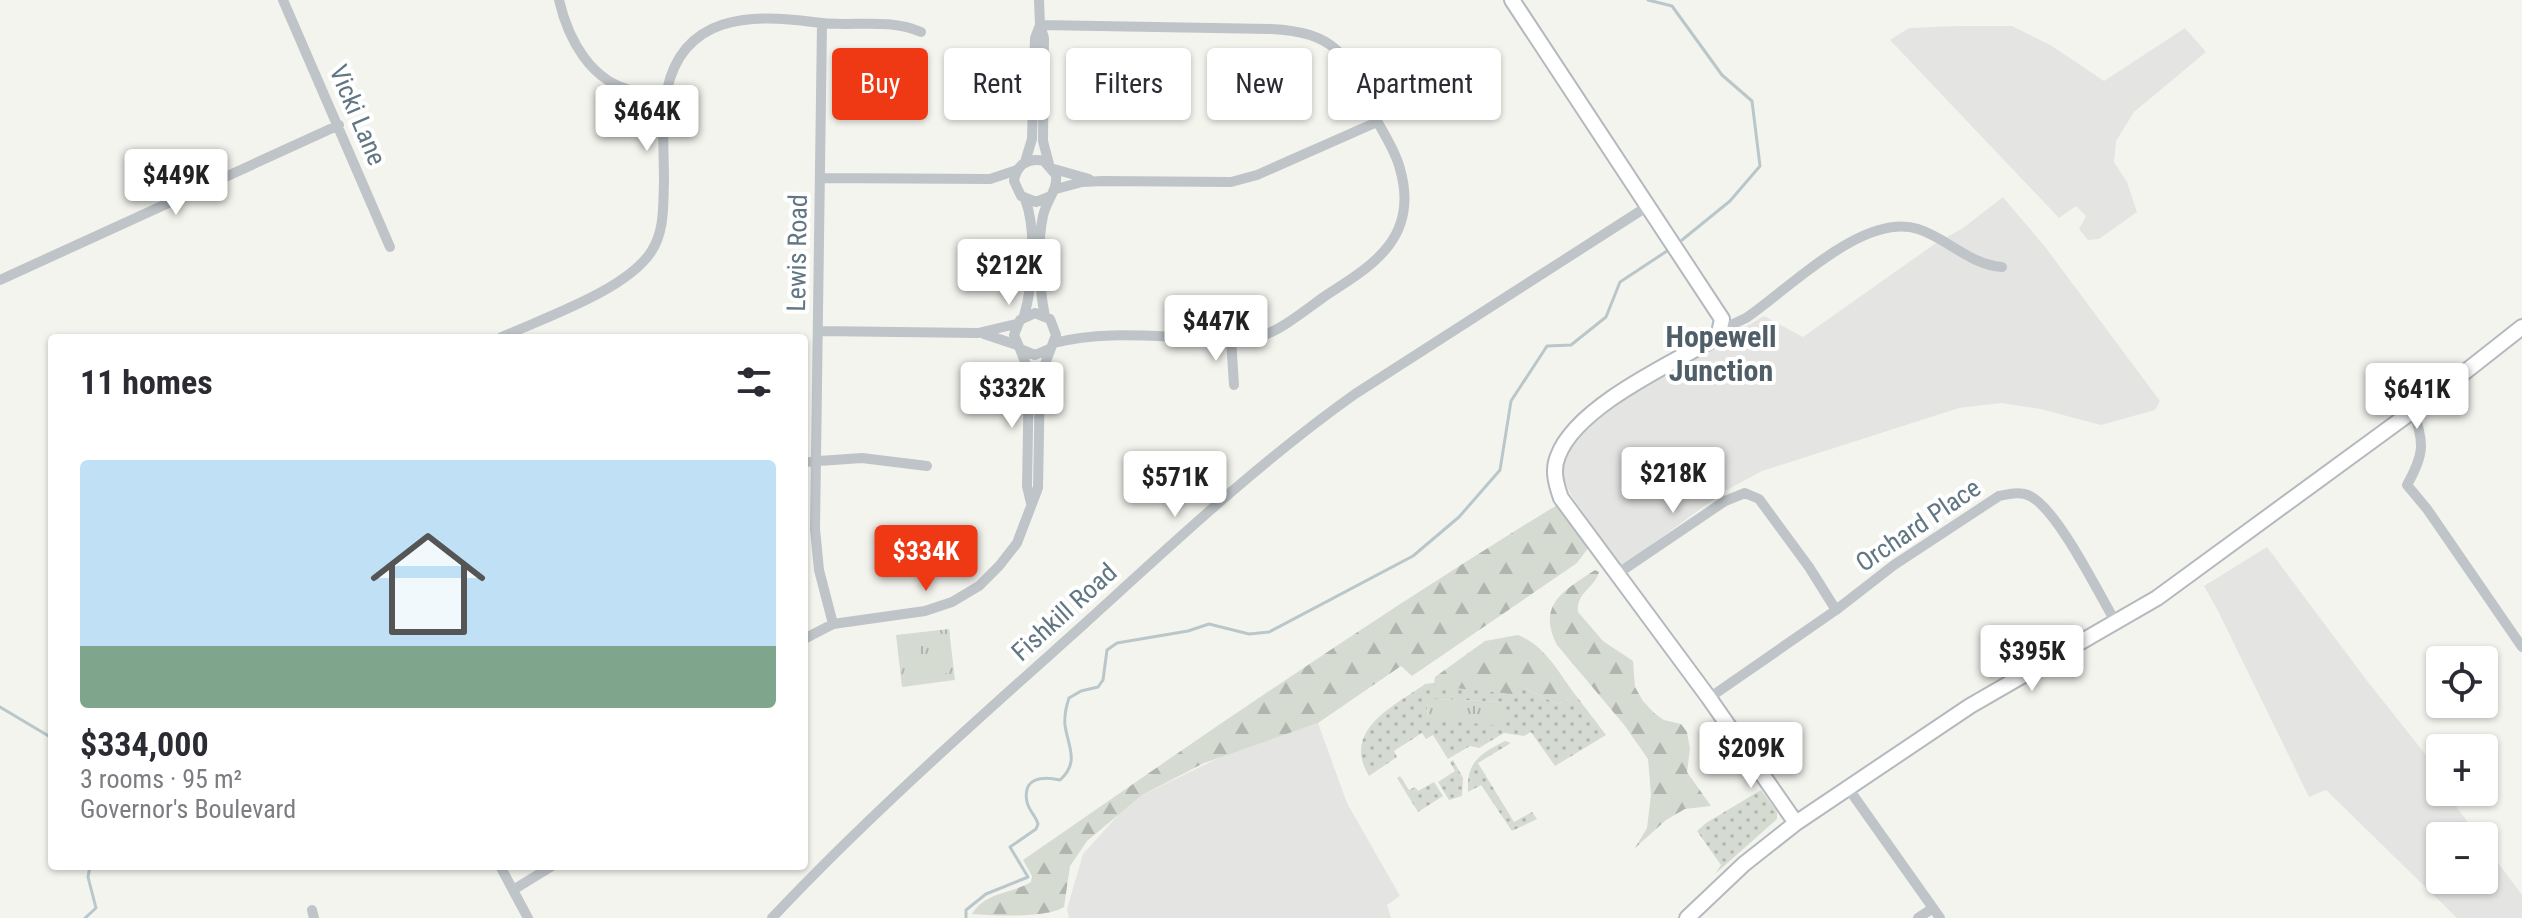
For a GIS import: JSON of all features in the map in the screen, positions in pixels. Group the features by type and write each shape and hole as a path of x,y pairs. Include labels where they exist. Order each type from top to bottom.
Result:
{"main road":[{"path":"1512,0 1719,311 1721,325 1714,339 1620,393 1576,428 1558,456 1555,471 1561,498 1709,698 1796,823"},
{"path":"1687,918 1744,864 1796,823 1970,706 2157,598 2413,411 2522,327"}],"street":[{"name":"Vicki Lane","path":"283,0 390,247"},
{"path":"559,0 577,48 604,78 633,91 666,92"},
{"path":"808,637 833,624 925,611 952,602 979,586 999,566 1017,543 1025,526 1038,488 1041,369 1056,335 1041,290 1043,213 1057,181 1043,141 1044,38 1039,0"},
{"path":"509,334 622,281 652,251 663,218 666,92 682,55 705,32 744,18 822,24 901,23 921,32"},
{"name":"Lewis Road","path":"822,24 818,331 809,462 819,570 833,624"},
{"path":"818,331 978,333 1035,313 1072,331 1096,336 1231,339 1261,336 1372,267 1396,235 1403,214 1405,191 1400,167 1356,72 1338,50 1313,35 1271,29 1040,25"},
{"path":"1031,503 1027,486 1029,372 1014,335 1030,293 1030,219 1014,181 1032,139 1035,38 1040,25"},
{"path":"990,179 1036,202 1082,182 1231,182 1257,175 1377,122"},
{"path":"0,280 339,125"},
{"path":"820,178 990,179 1037,159 1078,177 1103,181"},
{"name":"Fishkill Road","path":"772,918 933,759 1203,517 1314,423 1648,206"},
{"path":"1721,325 1731,325 1746,318 1847,242 1895,226 1919,229 1977,261 1991,267 2002,267"},
{"path":"978,333 1035,355 1052,346 1096,336"},
{"path":"1231,339 1234,385"},
{"path":"2413,411 2423,439 2421,458 2407,485 2427,509 2522,647"},
{"path":"809,462 862,458 927,466"},
{"name":"Orchard Place","path":"1709,698 1946,530 1999,496 2016,492 2029,495 2039,503 2060,529 2116,623"},
{"path":"1617,574 1725,501 1745,493 1759,499 1836,610"},
{"path":"1848,788 1940,918"},
{"path":"808,868 814,874"},
{"path":"502,870 528,918"},
{"path":"513,890 546,870"},
{"path":"1918,918 1933,908"}],"shaded area":[{"path":"2012,26 2052,46 2104,81 2185,28 2206,52 2134,112 2116,141 2114,162 2127,182 2137,212 2099,239 2088,240 2079,229 2086,216 2076,206 2059,218 1890,40 1909,28"},
{"path":"2003,197 2046,248 2160,401 2155,410 2101,425 2040,409 2001,403 1959,408 1762,471 1725,491 1621,567 1571,495 1562,475 1563,454 1595,419 1631,394 1764,316 1803,337 1933,245 1963,228"},
{"path":"2267,547 2426,755 2426,806 2456,806 2468,822 2426,822 2426,888 2326,790 2309,797 2204,586"},
{"path":"1318,723 1347,803 1400,896 1387,905 1391,918 1069,918 1067,909 1083,854 1120,813 1142,795 1229,753"},
{"path":"2498,863 2522,895 2522,918 2457,918 2432,894 2498,894"}],"green space":[{"path":"1557,505 1589,547 1577,563 1412,676 1401,666 1318,723 1204,763 1142,795 1087,841 1070,866 1064,907 1034,915 972,914 991,897 1031,882 1032,876 1023,860 1354,634"},
{"path":"1595,570 1599,572 1597,577 1580,600 1578,612 1603,641 1633,661 1635,687 1643,701 1654,713 1664,720 1681,724 1687,732 1690,749 1687,772 1711,806 1685,809 1666,820 1635,848 1647,828 1651,794 1648,759 1625,726 1557,645 1551,631 1550,619 1557,600 1573,584"},
{"path":"949,629 955,680 902,687 896,635"},
{"path":"1518,635 1535,645 1556,668 1574,693 1568,700 1557,704 1525,688 1512,694 1436,686 1434,683 1435,677 1485,641"},
{"path":"945,638 949,673 934,675 929,640"},
{"path":"919,642 923,676 908,678 903,644"},
{"path":"1425,684 1525,688 1557,704 1568,700 1574,693 1606,735 1555,766 1531,732 1524,736 1504,733 1479,748 1470,746 1448,759 1433,735 1426,739 1422,733 1394,751 1397,757 1369,776 1362,760 1361,745 1366,733 1386,711","holes":["1427,701 1503,702 1428,719"]},
{"path":"1427,700 1504,702 1503,726 1428,719"},
{"path":"1505,741 1511,743 1478,763 1514,822 1532,812 1537,819 1512,831 1481,785 1468,792 1469,773 1476,760"},
{"path":"1453,760 1463,778 1462,796 1449,800 1438,782 1455,771 1450,762"},
{"path":"1400,776 1409,790 1415,787 1418,791 1434,782 1443,796 1418,812 1397,778"},
{"path":"1761,790 1777,812 1777,819 1715,874 1721,865 1697,831"}],"waterway":[{"path":"1648,0 1672,6 1722,75 1752,101 1760,166 1730,201 1682,240"},
{"path":"966,918 966,910 986,894 1028,877 1010,847 1036,829 1038,824 1027,802 1028,787 1035,780 1060,780 1070,767 1065,721 1069,698 1098,687 1103,680 1107,650 1117,643 1188,631 1209,624 1249,634 1269,632 1413,556 1459,517 1500,470 1511,401 1547,346 1571,345 1606,317 1620,282 1670,249"},
{"path":"0,707 48,736"},
{"path":"85,918 96,908 88,877 89,870"}],"district":[{"name":"Hopewell Junction","path":"1721,354"}]}
